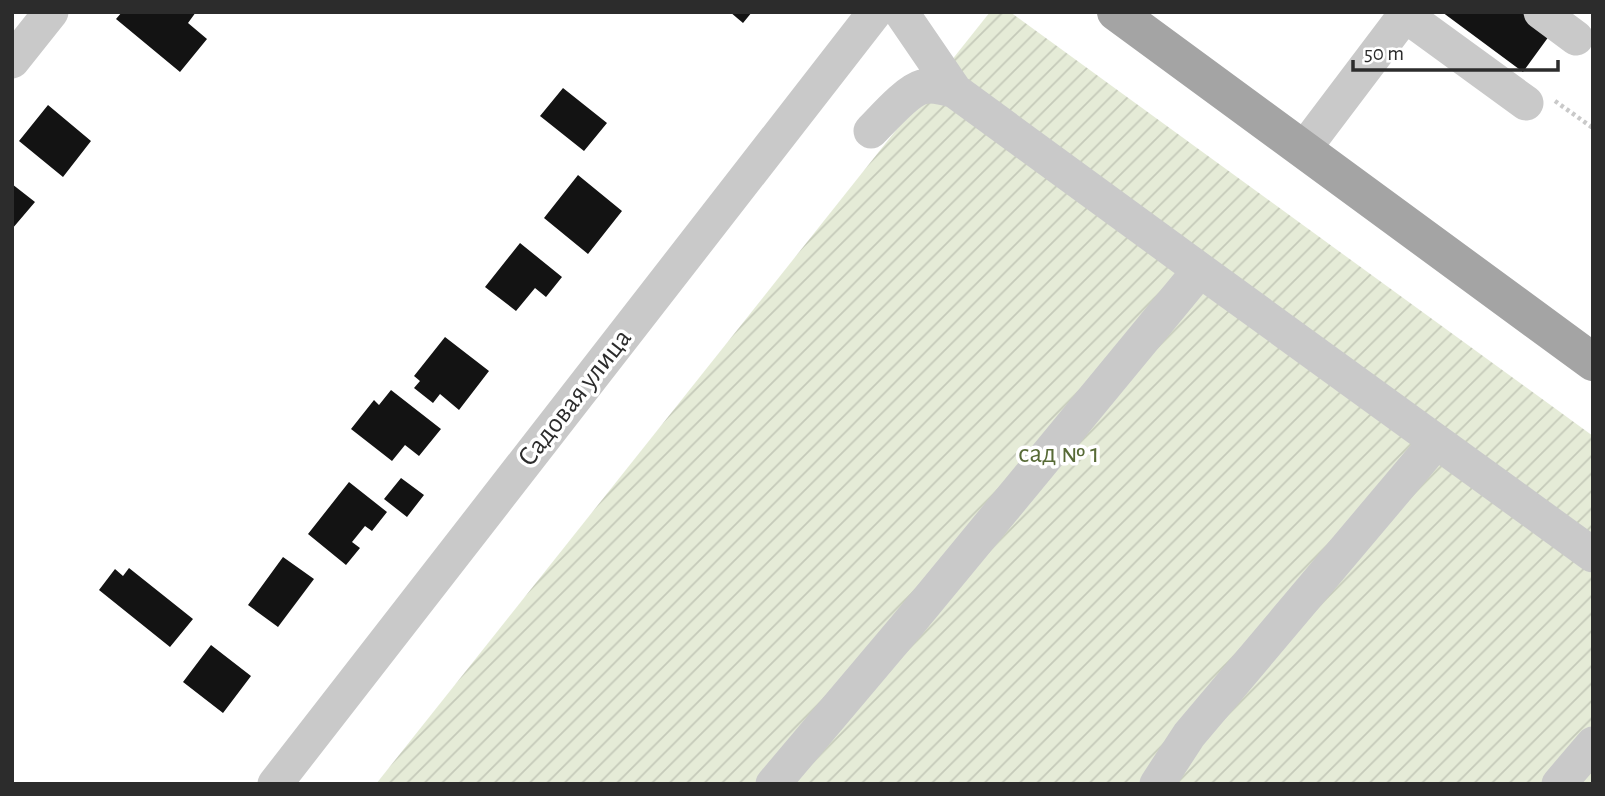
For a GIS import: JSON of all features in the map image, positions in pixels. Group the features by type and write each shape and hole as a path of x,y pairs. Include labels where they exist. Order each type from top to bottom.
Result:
{"main road":[{"path":"1115,12 1593,362"}],"street":[{"path":"12,61 51,12"},
{"name":"Садовая улица","path":"275,784 876,12"},
{"path":"901,12 955,91 1593,555"},
{"path":"1541,12 1576,38"},
{"path":"1303,150 1403,14 1526,103"},
{"path":"871,131 903,99 920,87 939,87 955,91"},
{"path":"774,784 1200,270"},
{"path":"1157,784 1189,735 1436,442"},
{"path":"1559,784 1593,744"}],"path":[{"path":"1526,103 1556,101 1593,128"}],"green space":[{"name":"сад № 1","path":"990,12 1010,12 1593,436 1593,784 376,784"}],"building":[{"path":"122,12 196,12 188,23 207,39 180,72 116,19"},
{"path":"730,12 752,12 743,23"},
{"path":"1442,12 1525,12 1552,32 1523,72"},
{"path":"563,88 607,123 584,151 540,116"},
{"path":"48,105 91,141 63,177 19,141"},
{"path":"578,175 622,211 588,254 544,218"},
{"path":"12,184 35,202 12,229"},
{"path":"520,243 562,277 546,297 535,288 516,311 485,287"},
{"path":"445,337 489,371 459,410 440,394 433,403 414,388 420,381 414,376"},
{"path":"391,390 441,429 419,456 405,445 392,461 351,429 374,400 379,405"},
{"path":"401,478 424,495 407,517 384,499"},
{"path":"349,482 387,512 372,531 365,526 352,542 360,548 346,565 308,534"},
{"path":"283,557 314,579 278,627 248,605"},
{"path":"129,568 193,619 170,647 99,590 115,569 123,576"},
{"path":"211,645 251,676 223,713 183,682"}]}
